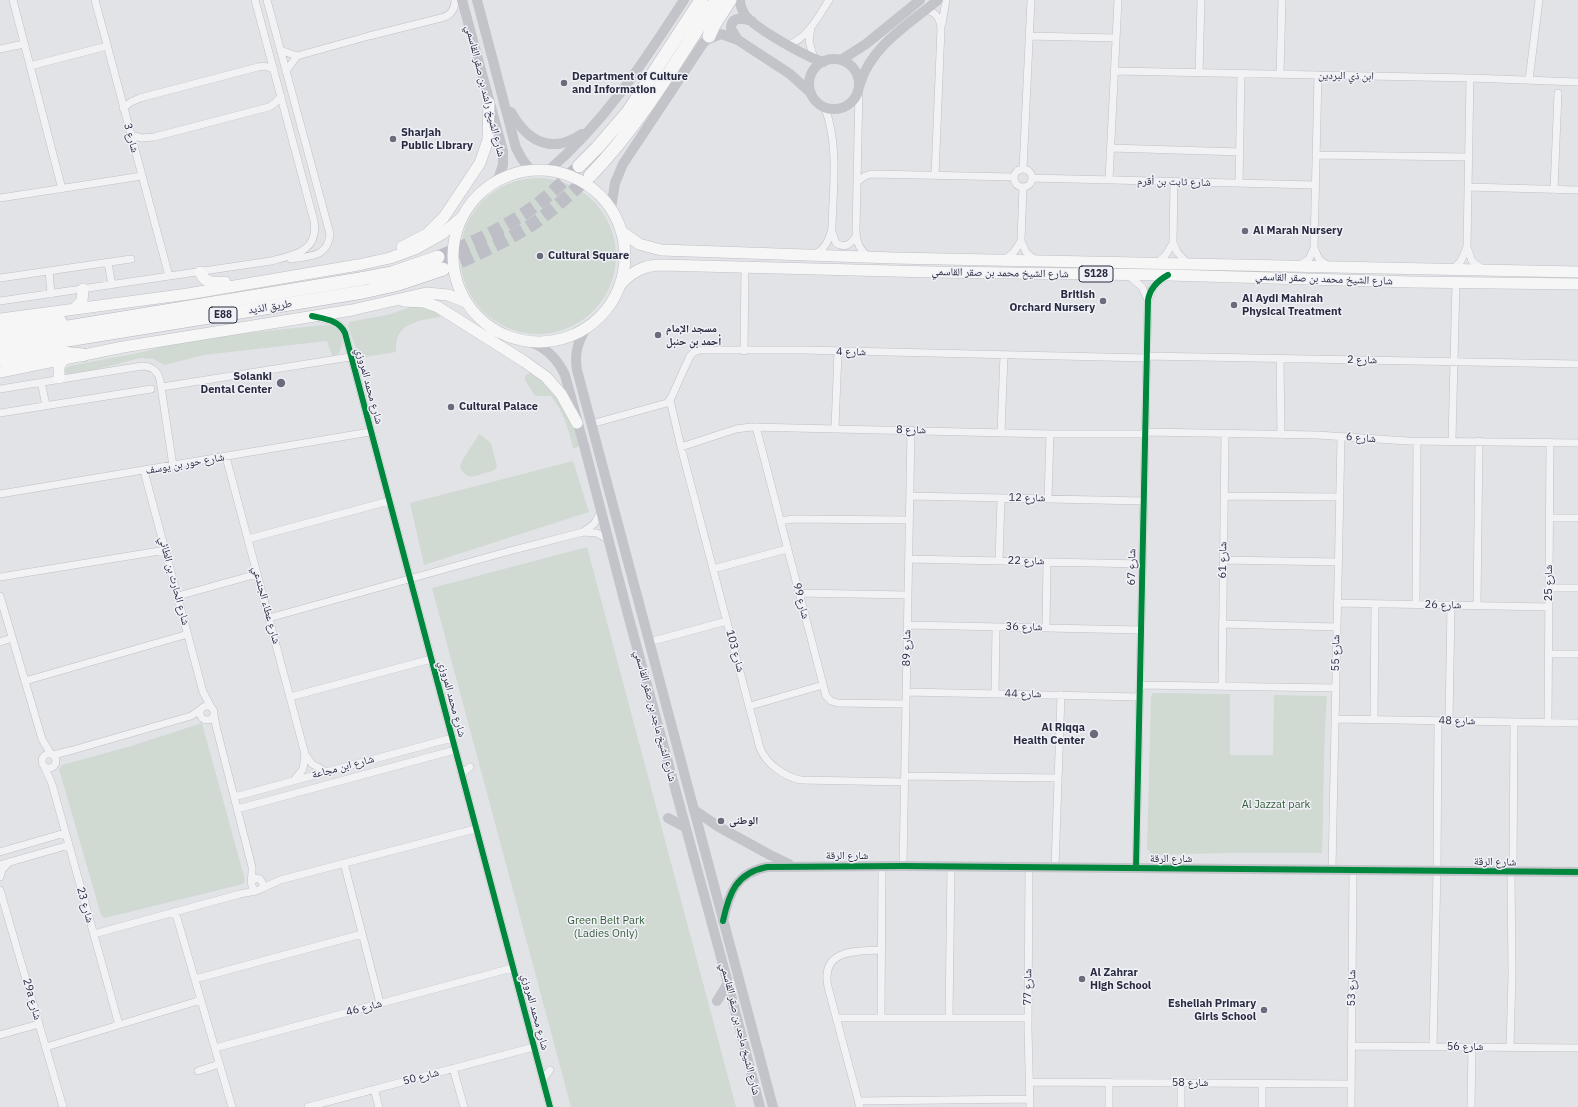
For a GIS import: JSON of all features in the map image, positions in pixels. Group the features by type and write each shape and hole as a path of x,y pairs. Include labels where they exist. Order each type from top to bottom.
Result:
{"highway":[{"path":"579,166 607,137 632,106 701,0"},
{"path":"590,176 608,157 640,118 716,0"},
{"path":"708,38 714,25 730,0"},
{"name":"طريق الذيد","path":"0,338 376,276 409,268 441,264 395,285 363,292 0,351"},
{"path":"0,327 110,315 143,315"},
{"path":"0,360 62,353 83,354"}],"main road":[{"name":"شارع الشيخ راشد بن صقر القاسمي","path":"462,0 503,156 503,165 497,182"},
{"name":"شارع الشيخ راشد بن صقر القاسمي","path":"476,0 516,148 531,171"},
{"path":"548,171 597,123 631,80 684,0"},
{"path":"611,209 615,183 623,164 708,38 738,0"},
{"path":"738,0 742,11 752,21 788,45 819,60 841,60 853,67 857,73 860,86"},
{"path":"841,60 866,44 920,0"},
{"path":"708,38 721,34 738,40 790,74 811,93 816,101 825,108 838,109 844,107 855,99 866,68 875,54 887,42 938,0"},
{"path":"738,40 731,29 734,20 740,18 752,21"},
{"path":"811,93 809,84 810,77 819,60"},
{"path":"503,98 521,128 531,137 543,143 557,144 570,141 597,123"},
{"path":"358,265 373,257 396,250 417,240 427,234 444,217 484,156 489,132 489,103"},
{"path":"0,319 188,294 358,265 390,258 417,248 442,234 463,217 478,197 497,182 514,175 531,171 548,171 566,175 583,183 598,194 611,209 621,230 625,258 620,285 614,298 604,312 587,327 571,336 553,341 528,342 515,339 492,329 466,302 458,286 454,268 454,251 463,217"},
{"name":"شارع الشيخ محمد بن صقر القاسمي","path":"621,230 639,244 661,250 894,258 1453,268 1578,272"},
{"path":"886,271 880,267 880,262 894,258"},
{"name":"شارع الشيخ محمد بن صقر القاسمي","path":"620,285 633,273 649,266 744,266 886,271 1127,274 1578,284"},
{"path":"200,272 203,277 210,282 226,282 239,285"},
{"path":"75,308 82,301 83,289"},
{"path":"0,372 83,354 352,310 390,302 416,294 426,293 448,295 466,302"},
{"path":"390,302 416,301 431,304 449,313 525,362 554,385 567,403 577,423"},
{"name":"شارع الشيخ ماجد بن صقر القاسمي","path":"587,327 577,347 576,362 591,424 773,1107"},
{"name":"شارع الشيخ ماجد بن صقر القاسمي","path":"528,342 548,351 562,368 760,1107"},
{"path":"59,378 59,366 65,358"},
{"path":"627,611 632,608 635,610 644,635 649,642"},
{"name":"شارع الرقة","path":"694,810 719,827 770,855 795,866"},
{"path":"668,818 685,827"},
{"name":"شارع الرقة","path":"723,921 731,892 742,878 751,872 762,868 795,866 1578,872"},
{"path":"718,1001 728,983"},
{"path":"736,1017 742,1023 747,1036 751,1037 753,1034"}],"street":[{"path":"13,0 62,188"},
{"name":"شارع 3","path":"95,0 169,276"},
{"path":"255,0 290,126 314,221 314,235 306,248 300,252 271,261"},
{"path":"0,302 271,261 314,256 326,248 329,242 328,225 267,0"},
{"path":"280,50 297,56 446,17 453,10 455,0"},
{"path":"788,45 797,41 811,28 829,0"},
{"path":"935,176 941,28 946,0"},
{"path":"1023,169 1030,0"},
{"path":"1109,180 1118,0"},
{"path":"1199,73 1200,0"},
{"path":"1280,75 1282,0"},
{"path":"1529,80 1539,0"},
{"path":"926,10 938,16 941,28"},
{"path":"811,28 809,41 819,60"},
{"path":"1029,36 1116,38"},
{"path":"0,49 24,44"},
{"path":"30,66 107,46"},
{"path":"286,71 297,56"},
{"path":"123,108 140,98 258,67 264,66 274,69"},
{"name":"ابن ذي البردين","path":"1115,72 1470,78 1578,82"},
{"path":"1239,183 1241,74"},
{"path":"1300,266 1309,259 1314,248 1318,76"},
{"path":"1470,78 1467,247 1472,261 1482,269"},
{"path":"860,86 856,236 860,248 869,257"},
{"path":"1554,190 1558,93"},
{"path":"130,134 142,138 154,137 269,107 281,96"},
{"path":"825,108 831,126 834,149 832,232 836,243 843,246 850,244 856,236"},
{"path":"290,126 295,131 298,140 305,140"},
{"path":"1111,148 1240,152"},
{"path":"1316,155 1469,157"},
{"path":"857,165 864,171 871,174 1014,177"},
{"path":"1023,169 1030,173 1032,178 1028,185 1023,186 1016,183 1014,177 1016,172 1023,169"},
{"path":"857,182 871,174"},
{"path":"0,198 142,176"},
{"name":"شارع ثابت بن أقرم","path":"1032,178 1315,185"},
{"path":"1174,182 1173,242 1177,252 1188,264"},
{"path":"1023,186 1021,241 1026,252 1034,260"},
{"path":"1468,187 1578,190"},
{"path":"812,255 817,253 825,246 832,232"},
{"path":"1004,260 1014,252 1021,241"},
{"path":"1157,263 1165,256 1173,242"},
{"path":"1453,268 1461,261 1467,247"},
{"path":"1314,248 1319,259 1328,266"},
{"path":"0,278 131,259"},
{"path":"108,263 112,285"},
{"path":"744,266 744,350"},
{"path":"49,271 51,294"},
{"path":"1127,274 1142,287 1148,300"},
{"name":"شارع 67","path":"1136,868 1148,300 1153,286 1168,275"},
{"path":"1452,440 1456,282"},
{"name":"شارع محمد المروزي","path":"312,316 332,321 342,327 345,333 350,357 475,829 550,1107"},
{"name":"شارع 4","path":"670,400 690,356 694,352 700,350 1146,357"},
{"path":"835,428 838,352"},
{"path":"1001,432 1004,355"},
{"path":"162,388 350,357"},
{"name":"شارع 2","path":"1146,357 1578,364"},
{"path":"1280,359 1281,435"},
{"path":"0,389 59,378 147,366 157,372 159,376 173,466"},
{"path":"41,382 46,405"},
{"path":"0,413 151,389"},
{"path":"591,424 664,405 670,400"},
{"name":"شارع 103","path":"670,400 760,748 764,756 773,766 793,778 806,781 905,779"},
{"name":"شارع 8","path":"681,447 736,429 756,427 1050,434 1145,433"},
{"name":"شارع 99","path":"756,427 826,696 835,703 906,704"},
{"name":"شارع 89","path":"903,866 911,430"},
{"name":"شارع حور بن يوسف","path":"0,494 370,432"},
{"name":"شارع 6","path":"1145,433 1340,436 1417,441 1452,440 1578,442"},
{"path":"1048,499 1050,434"},
{"name":"شارع 61","path":"1222,686 1225,434"},
{"name":"شارع 55","path":"1332,869 1340,436"},
{"path":"1416,604 1417,441"},
{"path":"1477,606 1479,441"},
{"name":"شارع 25","path":"1548,723 1550,442"},
{"name":"شارع عطاء الجندعي","path":"226,457 305,754 303,769 295,780"},
{"name":"شارع الحارث بن الطائي","path":"144,470 203,692 213,710 252,867"},
{"name":"شارع 12","path":"910,496 1143,501"},
{"path":"1224,496 1339,497"},
{"path":"999,561 1001,498"},
{"path":"248,539 389,501"},
{"path":"583,532 594,524 601,512"},
{"path":"780,521 793,518 909,520"},
{"path":"1549,518 1578,518"},
{"path":"269,618 583,532 597,533 609,540"},
{"path":"713,569 787,549"},
{"path":"0,577 166,550"},
{"name":"شارع 22","path":"909,559 1142,564"},
{"path":"1223,560 1338,562"},
{"path":"1046,628 1047,562"},
{"path":"178,596 257,574"},
{"path":"1549,588 1578,588"},
{"path":"799,593 908,595"},
{"path":"0,596 42,739 42,762 44,766 49,768 54,759 73,750 191,716 207,706 213,710 211,719 191,716"},
{"name":"شارع 26","path":"1337,603 1549,607"},
{"path":"1374,720 1375,604"},
{"path":"1449,721 1451,605"},
{"path":"649,642 727,621"},
{"path":"1222,624 1337,627"},
{"name":"شارع 36","path":"908,625 1141,630"},
{"path":"995,694 996,627"},
{"path":"25,681 188,634"},
{"path":"0,642 12,638"},
{"path":"1549,654 1578,654"},
{"path":"290,697 431,659"},
{"path":"1140,684 1336,688"},
{"path":"750,706 823,685"},
{"name":"شارع الحارث بن الطائي","path":"202,708 203,692"},
{"name":"شارع 44","path":"906,692 1140,697"},
{"path":"1055,867 1061,695"},
{"path":"202,708 200,713 217,730"},
{"name":"شارع 48","path":"1335,719 1578,723"},
{"path":"1433,1047 1437,871 1438,720"},
{"path":"1510,1047 1514,722"},
{"name":"شارع ابن مجاعة","path":"234,796 452,738"},
{"path":"42,739 54,759"},
{"name":"شارع ابن مجاعة","path":"237,809 455,750"},
{"path":"43,757 48,754 54,759"},
{"path":"305,754 312,764 325,771"},
{"name":"شارع 23","path":"52,784 54,759"},
{"name":"شارع 23","path":"44,766 52,784 119,1025"},
{"path":"460,769 465,771 470,767"},
{"path":"905,779 1058,778"},
{"path":"252,867 252,887 475,829"},
{"path":"2,851 65,833"},
{"path":"0,865 69,845"},
{"path":"0,877 2,870 8,862"},
{"path":"344,863 380,1003"},
{"path":"881,1017 882,866"},
{"path":"949,1017 950,866"},
{"path":"252,867 260,884"},
{"name":"شارع 77","path":"1029,867 1028,1018 1030,1107"},
{"name":"شارع 53","path":"1351,1107 1353,870"},
{"path":"240,894 257,878 260,884"},
{"path":"94,934 240,894 260,884"},
{"name":"29a شارع","path":"0,890 63,1107"},
{"path":"175,911 232,1107"},
{"path":"195,979 362,934"},
{"path":"882,950 848,952 840,955 830,965 827,973 827,982 859,1104 967,1103 1030,1099"},
{"name":"شارع 46","path":"215,1048 512,968"},
{"path":"46,1048 201,1000"},
{"path":"836,1018 1028,1018"},
{"path":"0,1035 39,1024"},
{"name":"شارع 56","path":"1351,1046 1578,1048"},
{"name":"شارع 50","path":"308,1107 534,1047"},
{"path":"1471,1107 1472,1047"},
{"path":"198,1071 219,1064"},
{"path":"453,1068 464,1107"},
{"path":"542,1079 550,1070"},
{"name":"شارع 58","path":"1029,1082 1351,1084"},
{"path":"1109,1082 1110,1107"},
{"path":"1181,1083 1181,1107"},
{"path":"1262,1083 1262,1107"},
{"path":"374,1089 379,1107"}],"green space":[{"path":"530,178 546,178 561,181 575,187 588,196 598,206 607,219 613,233 616,256 615,271 607,293 598,306 588,316 575,325 561,331 546,334 530,334 515,331 501,325 488,316 478,306 469,293 463,279 460,264 460,248 463,233 469,219 478,206 488,196 501,187 515,181"},
{"path":"414,306 423,306 439,311 440,317 415,322 403,329 396,342 396,352 364,357 357,352 348,326 349,322 387,315"},
{"path":"323,325 333,326 340,331 342,343 338,354 332,355 327,341 204,355 165,365 153,359 140,358 71,376 65,372 65,369 69,366 143,352 189,339"},
{"path":"534,372 553,389 567,410 579,440 579,446 576,448 573,448 565,420 551,396 535,396 525,380 525,376 527,374"},
{"path":"479,434 491,443 497,467 490,472 477,476 467,476 460,467 462,461"},
{"path":"573,461 589,512 424,565 410,503"},
{"name":"Green Belt Park (Ladies Only)","path":"587,547 736,1107 571,1107 432,588"},
{"name":"Al Jazzat park","path":"1153,693 1230,694 1230,755 1273,755 1274,695 1327,696 1322,853 1153,855 1147,849 1151,696"},
{"path":"202,723 245,880 243,884 105,918 101,915 59,769 62,765 131,746"}],"tunnel":[{"path":"438,257 462,247 517,218 535,206 561,184 579,166"},
{"path":"443,269 514,236 557,206 590,176"}],"cycle path":[{"path":"1136,868 1148,300 1150,292 1155,285 1168,275"},
{"path":"312,316 327,319 339,325 345,333 550,1107"},
{"path":"723,921 731,893 741,879 756,870 767,867 903,866 1578,872"}],"place":[{"name":"Department of Culture and Information","path":"564,83"},
{"name":"Sharjah Public Library","path":"393,139"},
{"name":"Al Marah Nursery","path":"1245,231"},
{"name":"Cultural Square","path":"540,256"},
{"name":"British Orchard Nursery","path":"1103,301"},
{"name":"Al Aydi Mahirah Physical Treatment","path":"1234,305"},
{"name":"مسجد الإمام أحمد بن حنبل","path":"658,335"},
{"name":"Solanki Dental Center","path":"281,383"},
{"name":"Cultural Palace","path":"451,407"},
{"name":"Al Riqqa Health Center","path":"1094,734"},
{"name":"الوطنی","path":"721,821"},
{"name":"Al Zahrar High School","path":"1082,979"},
{"name":"Esheliah Primary Girls School","path":"1264,1010"}]}
